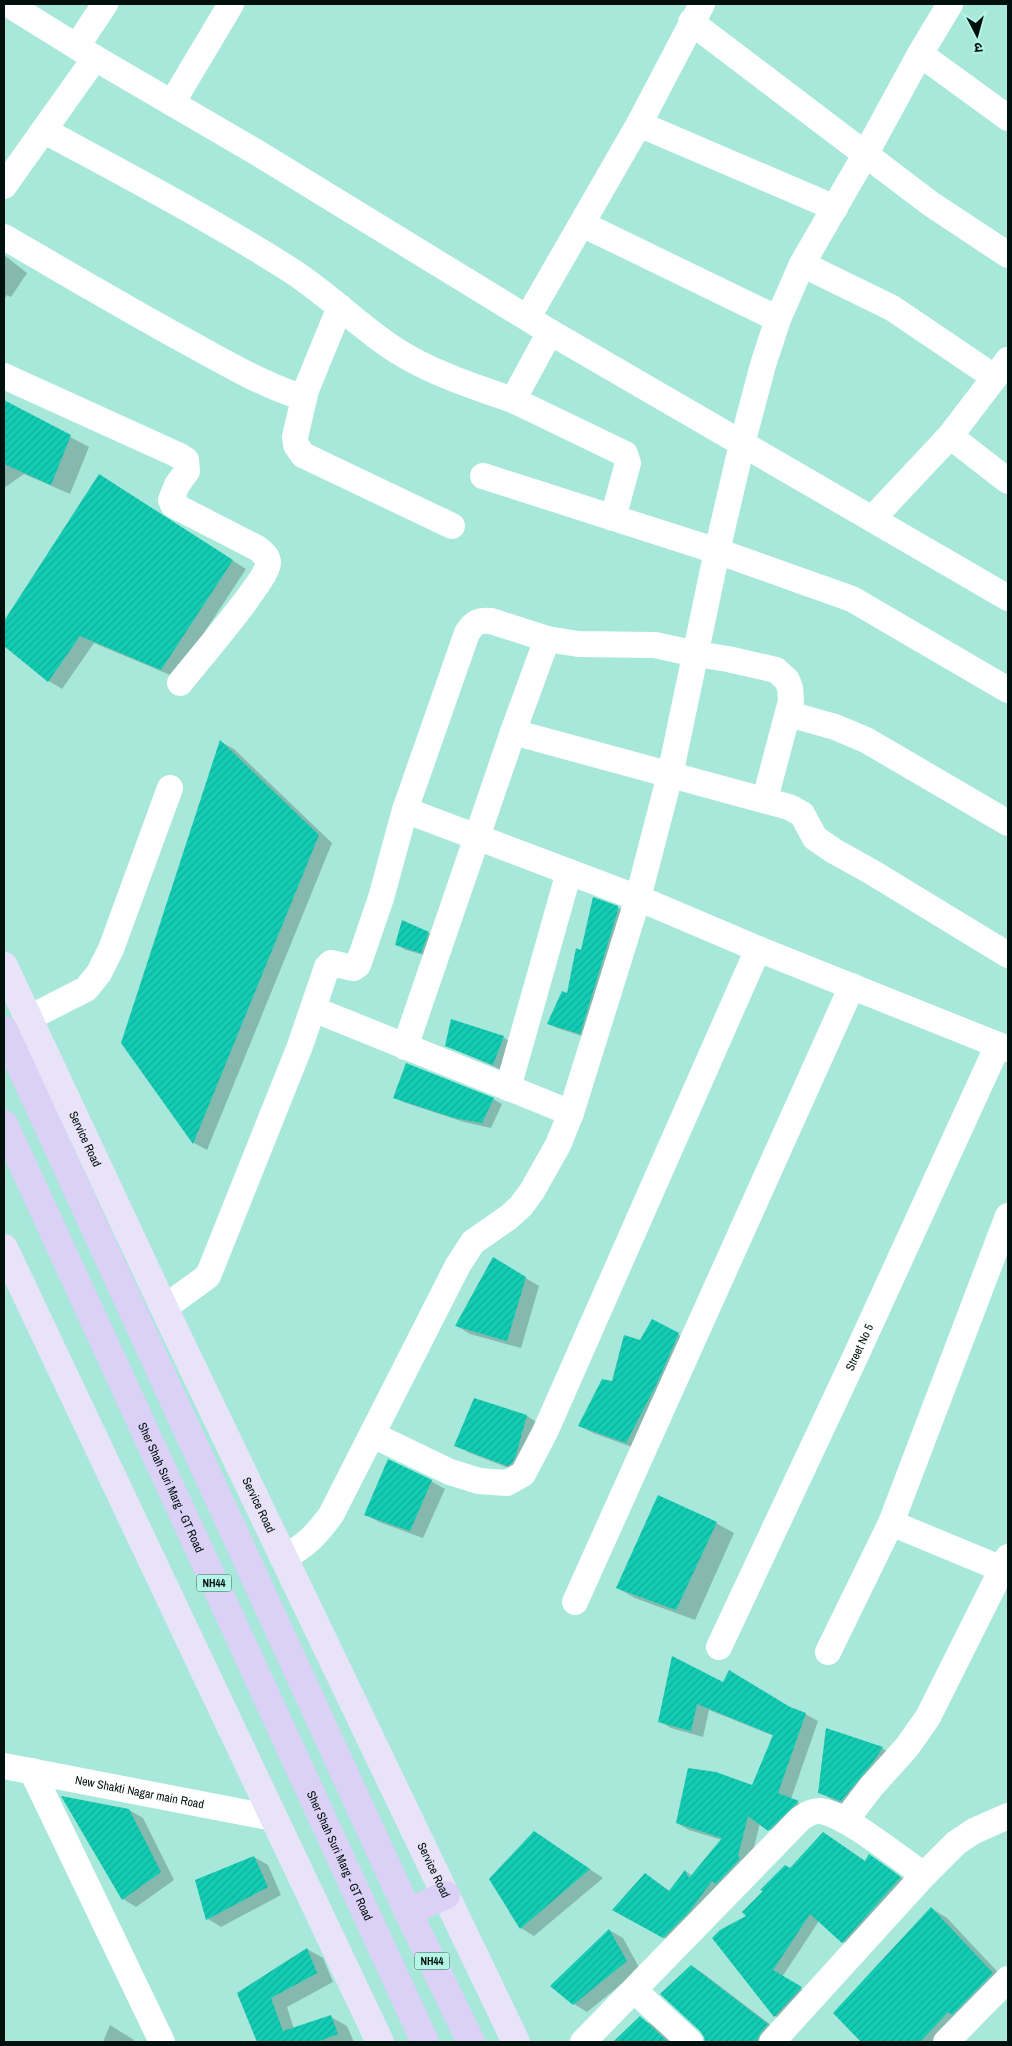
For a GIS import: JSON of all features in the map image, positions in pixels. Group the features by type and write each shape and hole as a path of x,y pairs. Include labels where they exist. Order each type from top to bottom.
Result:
{"highway":[{"name":"NH44","path":"4,1030 408,1912 471,2042"},
{"name":"Sher Shah Suri Marg - GT Road","path":"4,1124 425,2042"},
{"path":"408,1912 446,1895"}],"main road":[{"name":"Service Road","path":"4,966 164,1308 516,2042"},
{"path":"4,1248 380,2042"}],"street":[{"path":"8,4 550,332 742,444 874,518 1008,598"},
{"path":"4,186 45,131 86,52 105,4"},
{"path":"172,103 231,4"},
{"path":"284,1558 303,1548 331,1515 458,1264 473,1242 510,1217 521,1206 532,1191 558,1145 571,1113 638,898 670,775 717,551 742,444 763,365 778,319 802,264 950,4"},
{"path":"528,317 639,124 696,13 865,155 931,204 1008,254"},
{"path":"920,54 1008,118"},
{"path":"639,124 835,208"},
{"path":"45,131 212,222 293,272 391,347 465,383 513,400 625,454 628,462 613,518"},
{"path":"582,224 778,319"},
{"path":"4,237 126,308 263,383 294,395 306,390"},
{"path":"802,264 892,308 1001,369 950,436 874,518"},
{"path":"340,307 306,390 295,437 296,445 303,455 452,526"},
{"path":"513,400 550,332"},
{"path":"4,376 186,460 188,471 172,494 170,500 173,505 257,548 265,555 268,563 265,573 240,608 180,683"},
{"path":"950,436 1008,481"},
{"path":"483,476 717,551 852,599 1008,690"},
{"path":"164,1308 208,1276 300,1046 328,965 334,963 353,968 358,965 381,898 405,810 467,633 472,625 482,620 491,621 547,639 578,644 655,645 776,670 787,680 791,701 765,799"},
{"path":"406,1047 513,732 547,639"},
{"path":"789,714 835,727 866,740 1008,823"},
{"path":"513,732 789,806 802,814 815,838 1008,956"},
{"path":"28,1018 86,989 99,974 111,949 170,788"},
{"path":"405,810 638,898 758,949 1003,1047"},
{"path":"508,1088 569,872"},
{"path":"372,1435 450,1472 479,1481 507,1483 523,1474 545,1432 758,949"},
{"path":"575,1602 852,986"},
{"path":"313,1009 571,1113"},
{"name":"Street No 5","path":"719,1647 1003,1047"},
{"path":"828,1652 892,1523 1008,1216"},
{"path":"845,1820 871,1787 907,1747 928,1717 1005,1563 892,1523"},
{"name":"New Shakti Nagar main Road","path":"4,1766 273,1818"},
{"path":"32,1772 162,2042"},
{"path":"583,2042 635,1991 800,1819 808,1813 824,1811 845,1820 924,1875"},
{"path":"772,2042 924,1875 956,1843 974,1830 1008,1816"},
{"path":"946,2042 1008,1979"},
{"path":"635,1991 690,2042"}],"building":[{"path":"4,400 71,435 51,485 4,464"},
{"path":"99,474 233,560 161,670 80,636 48,682 4,646 4,621"},
{"path":"220,740 319,835 193,1144 121,1043"},
{"path":"593,897 618,906 618,910 580,1034 547,1024 562,991 567,993 576,948 581,950"},
{"path":"402,920 429,932 421,953 395,945"},
{"path":"451,1019 504,1036 493,1065 445,1046"},
{"path":"406,1063 494,1098 482,1123 454,1118 393,1098"},
{"path":"493,1257 526,1277 507,1341 455,1326"},
{"path":"652,1319 679,1333 657,1383 626,1443 578,1426 602,1379 612,1381 624,1335 640,1340"},
{"path":"474,1398 527,1415 516,1455 512,1463 507,1466 454,1446"},
{"path":"388,1459 432,1480 410,1531 364,1515"},
{"path":"658,1495 717,1522 676,1610 616,1588"},
{"path":"672,1656 723,1682 729,1670 790,1707 806,1713 778,1793 799,1801 768,1831 748,1816 738,1856 740,1859 716,1884 712,1881 689,1912 663,1938 612,1910 645,1873 669,1891 685,1870 689,1878 722,1838 676,1823 688,1768 716,1772 752,1785 773,1735 697,1704 691,1731 658,1722"},
{"path":"826,1728 883,1747 841,1801 818,1793"},
{"path":"61,1796 129,1809 161,1872 122,1900"},
{"path":"534,1831 590,1869 520,1929 489,1879"},
{"path":"823,1832 865,1861 869,1854 901,1877 842,1943 810,1914 773,1970 802,1987 774,2017 712,1938 720,1930 746,1916 742,1912 763,1891 760,1890 785,1865 790,1868"},
{"path":"254,1856 268,1887 206,1920 195,1880"},
{"path":"931,1907 993,1973 952,2015 948,2012 920,2042 861,2042 833,2013"},
{"path":"609,1929 627,1961 573,2005 550,1986"},
{"path":"307,1948 317,1973 271,1998 283,2031 331,2015 338,2034 317,2042 257,2042 237,1993"},
{"path":"691,1965 768,2024 756,2042 705,2042 700,2031 660,1994"},
{"path":"640,2016 668,2042 613,2042"}]}
